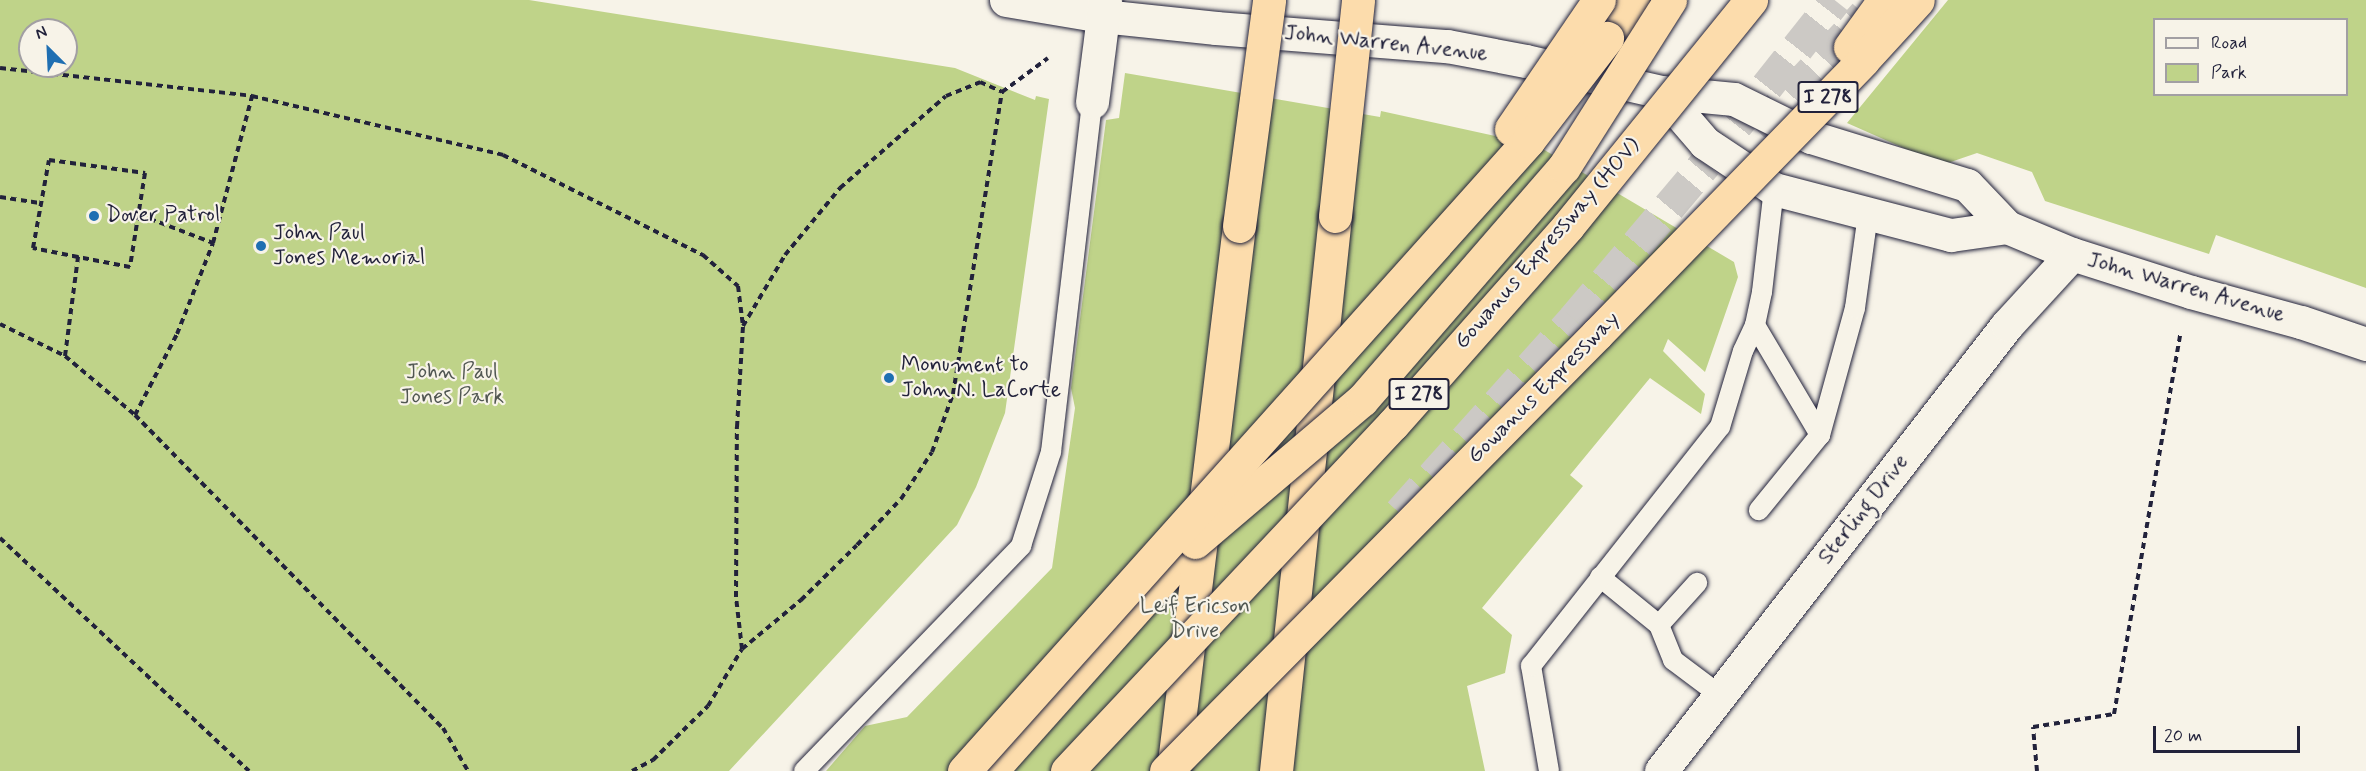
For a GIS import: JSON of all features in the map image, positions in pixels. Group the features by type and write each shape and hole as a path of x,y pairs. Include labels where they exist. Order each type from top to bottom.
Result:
{"highway":[{"path":"1173,771 1239,226 1269,0"},
{"path":"1276,771 1358,0"},
{"path":"991,771 1195,542 1398,287 1599,0"},
{"path":"1607,38 1625,0"},
{"path":"964,771 1528,141 1634,0"},
{"path":"1195,542 1370,391 1564,167 1670,0"},
{"name":"Gowanus Expressway (HOV)","path":"1067,771 1393,424 1568,226 1751,0"},
{"path":"1735,192 1805,106 1884,0"},
{"name":"Gowanus Expressway","path":"1166,771 1735,192 1918,0"}],"street":[{"name":"John Warren Avenue","path":"1006,0 1104,8 1216,28 1447,46 1526,61 1661,92 1734,99 1811,137 1967,185 2007,227 2072,254 2191,292 2301,321 2366,344"},
{"path":"1092,102 1104,8"},
{"path":"1661,92 1706,143 1774,189 1951,235 2007,227"},
{"name":"Sterling Drive","path":"1661,771 2007,325 2072,254"}],"lane":[{"path":"804,771 1021,546 1051,452 1092,102"},
{"path":"1550,771 1531,666 1720,427 1743,351 1755,325 1762,292 1774,189"},
{"path":"1759,510 1820,435 1856,308 1868,214"},
{"path":"1755,325 1820,435"},
{"path":"1600,577 1659,625 1673,660 1721,696"},
{"path":"1659,625 1697,583"}],"path":[{"path":"632,771 653,760 708,706 742,649 801,600 857,545 901,499 932,452 953,394 1002,92 1048,58"},
{"path":"0,68 252,96 503,155 703,255 738,286 743,326 737,427 736,586 742,649"},
{"path":"743,326 784,255 848,181 946,96 980,82 1002,92"},
{"path":"135,415 177,334 213,243 252,96"},
{"path":"49,160 146,173 130,267 33,249 40,203 49,160"},
{"path":"0,197 40,203"},
{"path":"140,215 213,243"},
{"path":"64,356 78,257"},
{"path":"2037,771 2032,727 2114,714 2182,322"},
{"path":"0,324 64,356 135,415 443,728 468,771"},
{"path":"0,538 249,771"}],"green space":[{"name":"John Paul Jones Park","path":"0,0 529,0 955,68 1035,100 1036,96 1049,99 1005,413 976,487 957,525 729,771 0,771"},
{"path":"1948,0 2366,0 2366,288 2216,235 2209,254 2045,201 2032,172 1977,153 1942,165 1847,123"},
{"name":"Leif Ericson Drive","path":"1125,73 1380,117 1381,111 1536,145 1734,262 1738,277 1705,372 1668,339 1663,351 1705,394 1701,414 1650,378 1570,475 1583,486 1482,608 1512,635 1505,673 1467,686 1485,771 826,771 865,726 907,717 1052,568 1075,408 1071,388 1106,120 1119,118"}],"tunnel":[{"path":"1400,513 1574,319 1706,163 1835,0"},
{"path":"1757,130 1865,14"}],"place":[{"name":"Dover Patrol","path":"94,216"},
{"name":"John Paul Jones Memorial","path":"261,246"},
{"name":"Monument to John N. LaCorte","path":"889,378"}]}
